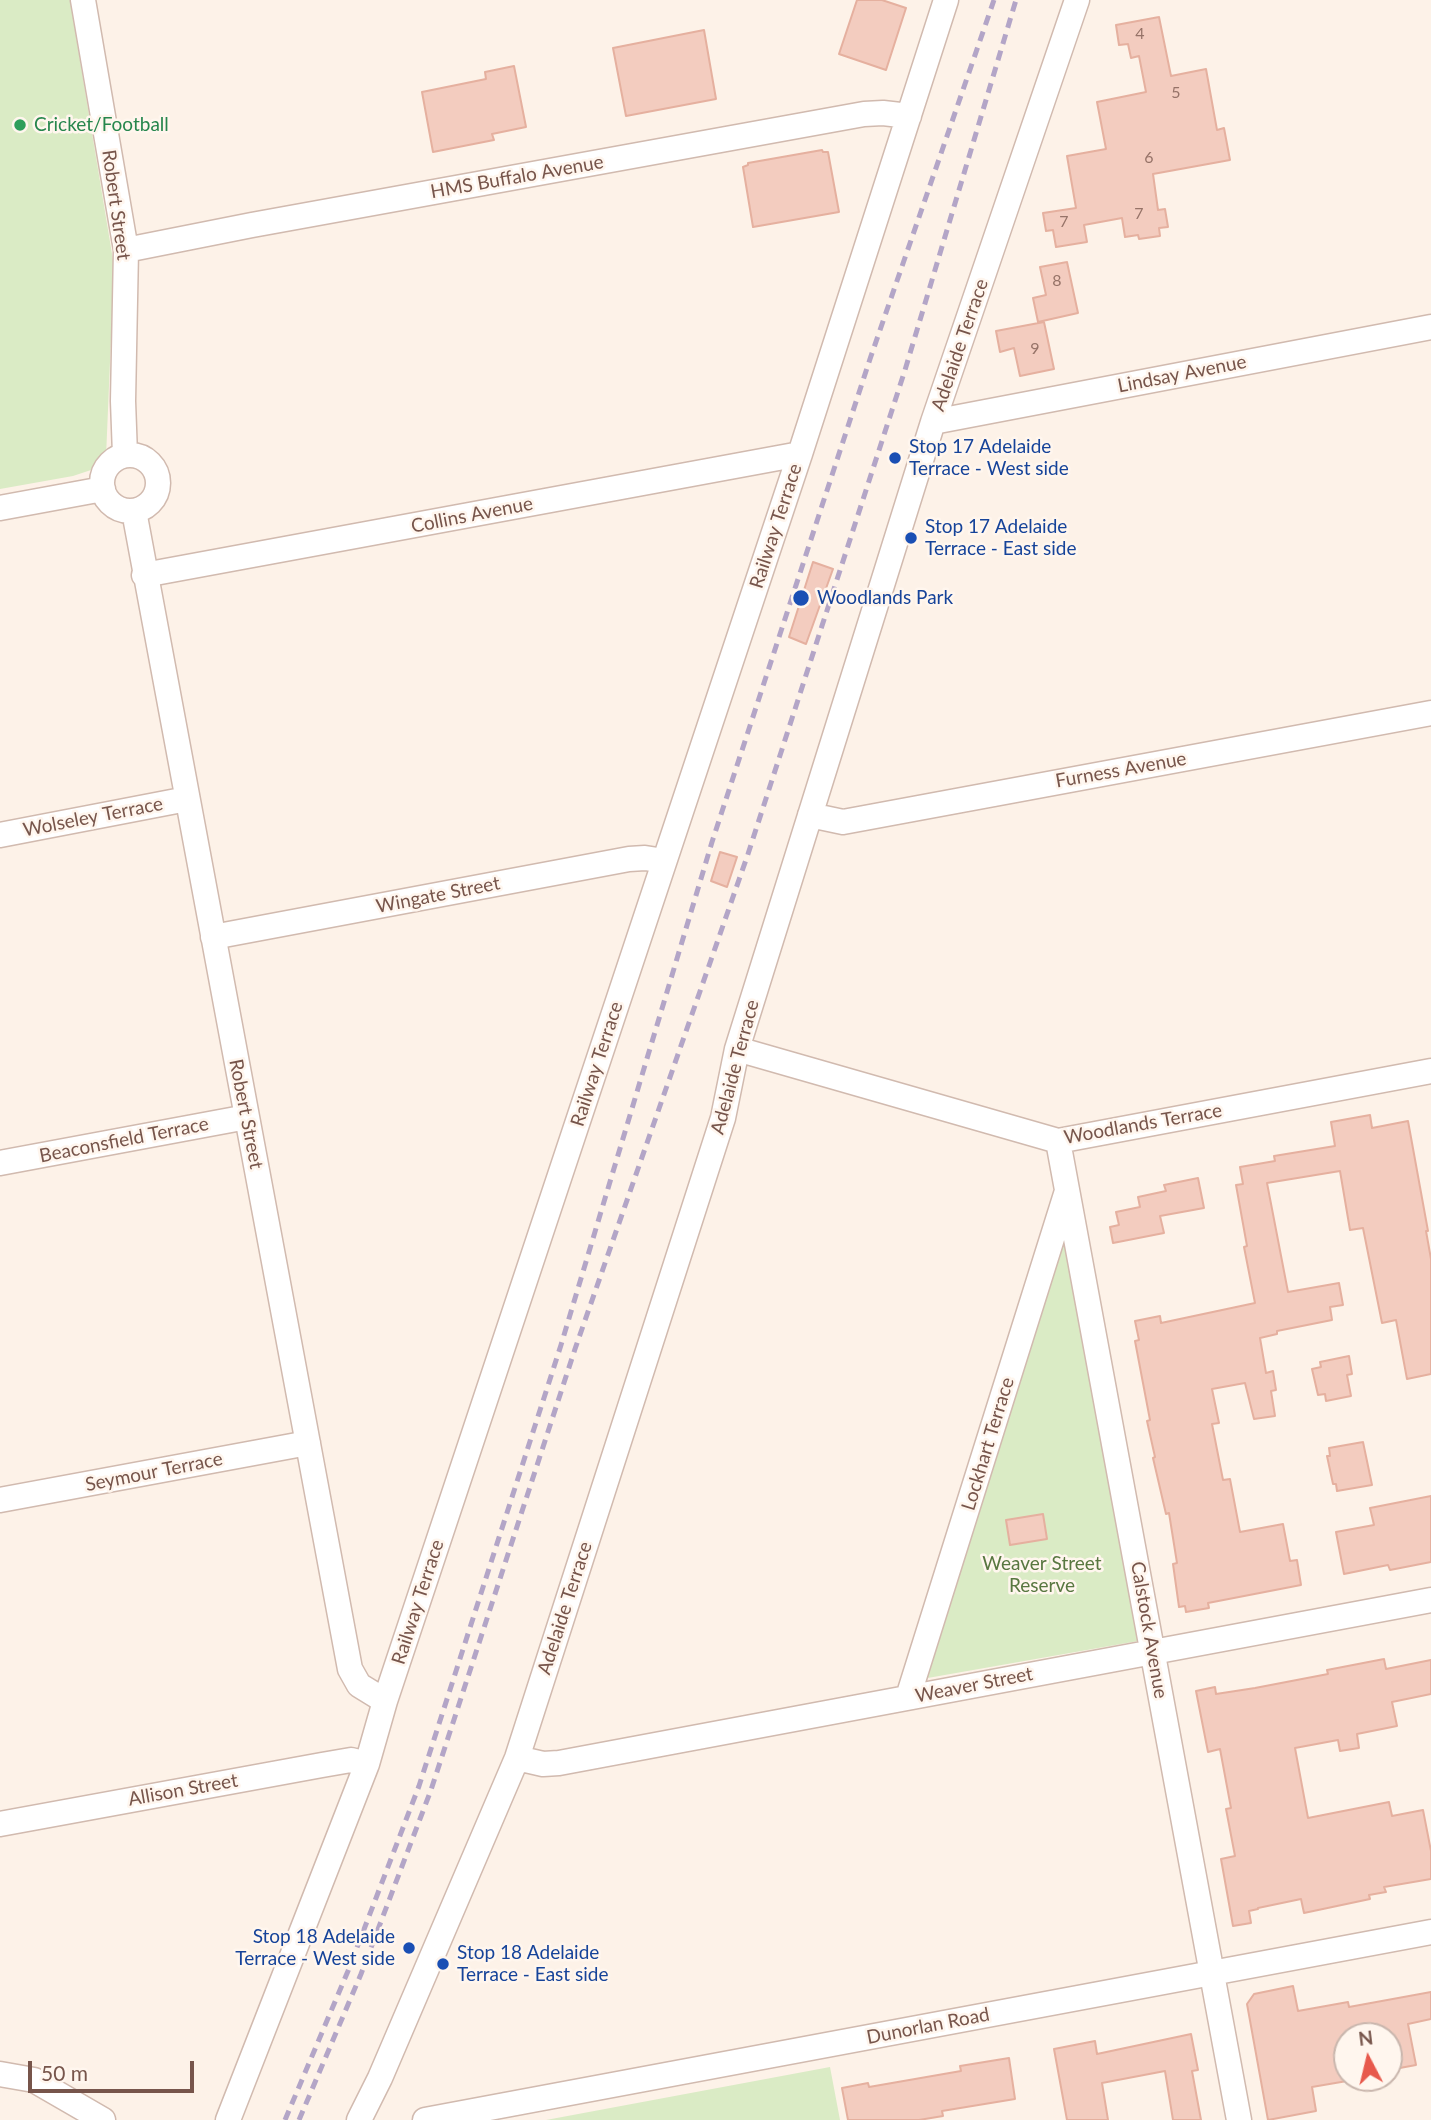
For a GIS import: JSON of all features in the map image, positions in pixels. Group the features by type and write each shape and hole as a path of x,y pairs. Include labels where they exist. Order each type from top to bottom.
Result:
{"street":[{"name":"Robert Street","path":"83,0 126,250 123,401 125,455"},
{"name":"Railway Terrace","path":"228,2120 367,1764 385,1701 800,454 946,0"},
{"name":"Adelaide Terrace","path":"359,2120 380,2078 517,1758 723,1118 737,1049 933,422 1077,0"},
{"name":"HMS Buffalo Avenue","path":"126,250 864,114 909,116"},
{"name":"Lindsay Avenue","path":"933,422 1431,327"},
{"name":"Collins Avenue","path":"144,575 800,454"},
{"path":"125,455 145,458 155,469 158,478 157,492 152,501 134,511 113,505 103,489 102,478 106,467 125,455"},
{"path":"0,508 103,489"},
{"name":"Robert Street","path":"134,511 350,1669 359,1685 385,1701"},
{"name":"Furness Avenue","path":"810,815 843,822 1431,713"},
{"name":"Wolseley Terrace","path":"0,835 187,799"},
{"name":"Wingate Street","path":"213,937 622,860 645,858 664,861"},
{"name":"Woodlands Terrace","path":"737,1049 1058,1141 1431,1071"},
{"name":"Beaconsfield Terrace","path":"0,1164 247,1117"},
{"name":"Calstock Avenue","path":"1058,1141 1239,2120"},
{"name":"Lockhart Terrace","path":"908,1697 1067,1190"},
{"name":"Seymour Terrace","path":"0,1500 308,1443"},
{"name":"Weaver Street","path":"517,1758 543,1764 559,1763 1431,1600"},
{"name":"Allison Street","path":"0,1824 351,1760 367,1764"},
{"name":"Dunorlan Road","path":"425,2120 1431,1932"},
{"path":"0,2074 34,2080 103,2120"}],"green space":[{"path":"0,0 70,0 114,266 106,457 94,469 73,476 0,489"},
{"name":"Weaver Street Reserve","path":"1064,1241 1138,1641 922,1679"},
{"path":"830,2067 840,2120 546,2120"}],"building":[{"path":"857,0 882,0 906,8 886,70 839,54"},
{"path":"1159,17 1171,76 1206,69 1217,130 1224,128 1230,160 1153,174 1158,210 1165,209 1168,227 1159,228 1160,236 1139,239 1138,235 1125,237 1122,218 1084,225 1087,242 1056,247 1053,230 1046,231 1043,213 1076,208 1067,156 1106,149 1097,102 1146,92 1139,56 1131,58 1128,44 1119,45 1116,25"},
{"path":"704,30 716,99 626,116 613,48"},
{"path":"514,66 526,127 492,134 494,140 433,152 422,92 486,79 485,72"},
{"path":"822,150 828,152 839,212 753,227 743,167 748,163"},
{"path":"1067,262 1078,313 1038,322 1033,298 1046,295 1040,267"},
{"path":"1044,322 1054,369 1020,376 1014,348 1000,352 996,331"},
{"path":"813,562 833,569 806,644 789,637"},
{"path":"720,852 737,857 727,887 711,881"},
{"path":"1370,1115 1372,1128 1408,1121 1431,1259 1431,1374 1407,1379 1396,1320 1382,1323 1363,1228 1350,1230 1340,1171 1267,1183 1288,1292 1339,1283 1343,1305 1330,1307 1332,1320 1277,1331 1277,1334 1260,1338 1266,1373 1273,1371 1276,1390 1271,1391 1275,1416 1254,1419 1245,1383 1212,1389 1219,1423 1212,1424 1223,1480 1230,1479 1240,1532 1283,1524 1290,1561 1297,1560 1301,1585 1208,1603 1209,1608 1186,1612 1185,1606 1179,1607 1173,1564 1177,1563 1169,1513 1166,1514 1153,1458 1155,1457 1147,1421 1150,1420 1135,1341 1139,1340 1135,1321 1160,1316 1161,1323 1255,1303 1236,1185 1243,1184 1240,1167 1275,1161 1274,1156 1335,1146 1331,1122"},
{"path":"1198,1178 1204,1208 1160,1216 1164,1233 1113,1243 1110,1227 1119,1225 1116,1212 1140,1207 1138,1197 1166,1191 1164,1185"},
{"path":"1349,1356 1352,1374 1347,1375 1351,1396 1326,1401 1325,1394 1318,1395 1312,1369 1321,1367 1320,1362"},
{"path":"1363,1442 1372,1485 1337,1491 1327,1456 1330,1456 1329,1448"},
{"path":"1431,1496 1431,1562 1390,1570 1388,1565 1344,1574 1336,1532 1374,1525 1370,1508"},
{"path":"1043,1514 1047,1539 1010,1545 1006,1520"},
{"path":"1384,1659 1386,1669 1431,1660 1431,1694 1392,1702 1397,1726 1357,1734 1359,1748 1340,1751 1338,1740 1295,1748 1308,1818 1389,1802 1392,1816 1423,1810 1431,1851 1431,1879 1384,1887 1386,1892 1369,1895 1370,1899 1304,1913 1301,1899 1258,1908 1249,1911 1251,1923 1233,1926 1221,1859 1235,1856 1226,1809 1231,1808 1220,1749 1208,1752 1196,1691 1215,1687 1216,1694 1255,1688 1328,1674 1327,1670"},
{"path":"1293,1986 1298,2011 1348,2002 1349,2007 1431,1992 1431,2019 1408,2024 1416,2065 1403,2067 1403,2022 1333,2022 1333,2083 1312,2087 1316,2111 1268,2120 1247,2004 1254,1994"},
{"path":"1191,2034 1198,2070 1192,2071 1201,2120 1173,2120 1165,2071 1102,2083 1108,2120 1067,2120 1054,2049 1095,2041 1097,2054"},
{"path":"1009,2058 1015,2099 942,2111 943,2116 919,2120 848,2120 842,2088 868,2083 869,2087 961,2071 960,2066"}],"railway":[{"path":"285,2120 348,1971 419,1786 561,1345 712,842 870,359 994,0"},
{"path":"299,2120 361,1974 431,1790 575,1349 748,854 905,370 1016,0"}],"place":[{"name":"Cricket/Football","path":"20,125"},
{"name":"Stop 17 Adelaide Terrace - West side","path":"895,458"},
{"name":"Stop 17 Adelaide Terrace - East side","path":"911,538"},
{"name":"Woodlands Park","path":"801,598"},
{"name":"Stop 18 Adelaide Terrace - West side","path":"409,1948"},
{"name":"Stop 18 Adelaide Terrace - East side","path":"443,1964"}]}
